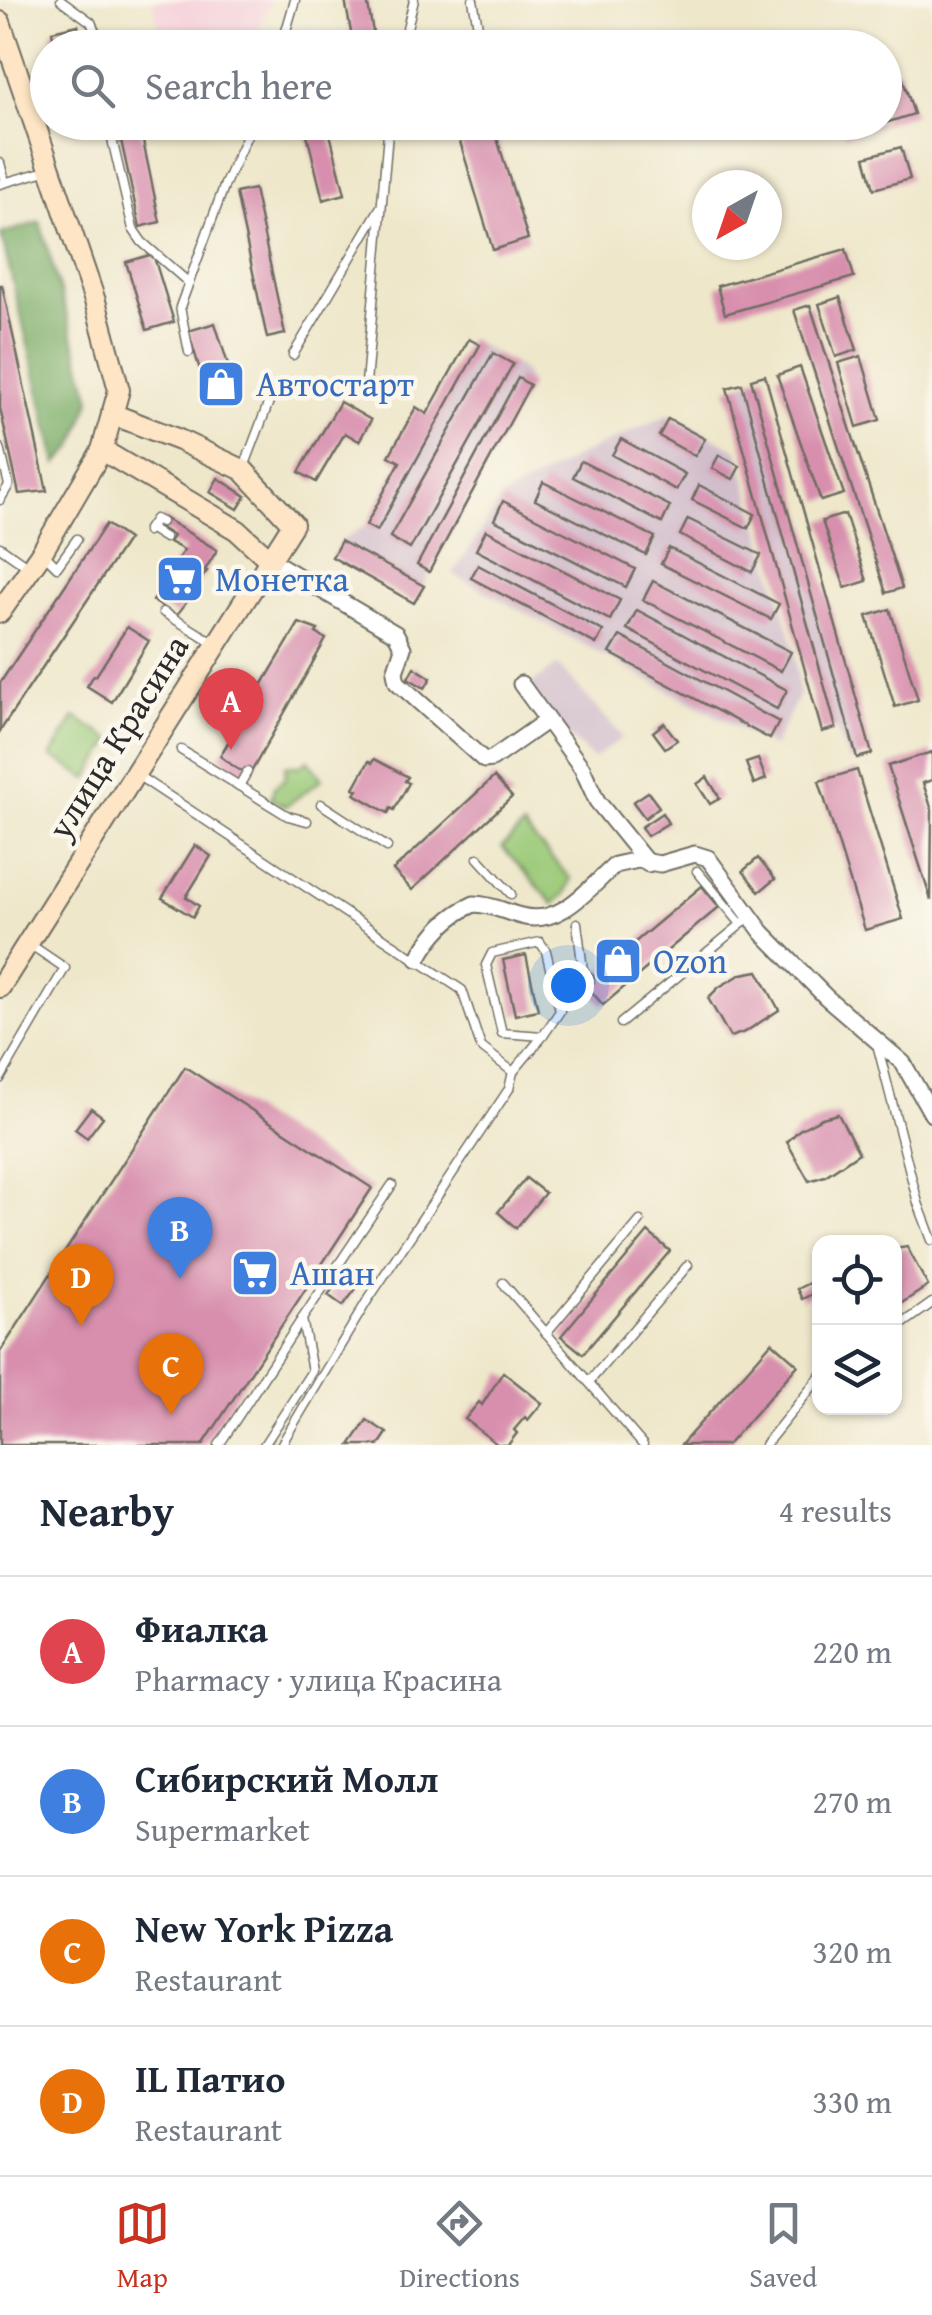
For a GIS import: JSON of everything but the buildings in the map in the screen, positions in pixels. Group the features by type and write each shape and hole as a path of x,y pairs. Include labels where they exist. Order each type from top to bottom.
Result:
{"street":[{"path":"0,22 6,60 30,121"},
{"path":"0,612 102,450 119,390 95,301 37,140"},
{"path":"112,414 243,470"},
{"path":"102,450 237,530 269,559 396,634 403,648 395,672 397,682 484,760 492,759 546,721"},
{"name":"улица Красина","path":"0,987 293,524 243,470"},
{"path":"521,684 582,768 597,801 648,864"},
{"path":"418,959 428,941 466,908 484,904 532,918 553,915 571,905 615,865 638,860 660,864 684,855 708,858 746,920 826,997 903,1063 932,1114"}],"lane":[{"path":"61,0 91,22 94,30"},
{"path":"287,30 295,0"},
{"path":"406,30 414,0"},
{"path":"473,0 479,30"},
{"path":"112,140 133,229 142,242 189,283"},
{"path":"189,352 180,307 245,140"},
{"path":"366,383 388,140"},
{"path":"0,162 2,183 49,170"},
{"path":"294,355 382,206"},
{"path":"243,470 273,392"},
{"path":"0,448 8,485 0,500"},
{"path":"162,522 155,519 148,530 165,538"},
{"path":"0,547 56,566 77,538"},
{"path":"163,612 216,644"},
{"path":"181,750 288,816 307,820"},
{"path":"238,786 247,772"},
{"path":"134,773 462,990 482,1046 513,1072"},
{"path":"321,804 387,847"},
{"path":"478,858 511,894"},
{"path":"621,1023 746,920 697,871"},
{"path":"578,923 583,970 590,980"},
{"path":"0,1079 66,968 28,942"},
{"path":"281,1445 368,1301 509,1090 513,1072 544,1036 560,1012 546,950 540,942 492,952 486,965 497,988 502,1034 544,1036"},
{"path":"876,1040 918,1204 932,1240"},
{"path":"219,1445 392,1186"},
{"path":"546,1332 640,1221"},
{"path":"589,1382 688,1265"},
{"path":"504,1283 643,1445"},
{"path":"901,1325 932,1303"},
{"path":"264,1445 312,1371 302,1319"},
{"path":"766,1445 812,1388"}],"shaded area":[{"path":"152,0 270,0 259,30 160,30"},
{"path":"469,339 524,372 530,385 414,603 332,557 341,541 366,525"},
{"path":"765,375 872,754 849,761 836,728 742,384"},
{"path":"670,414 738,451 794,647 799,695 773,747 453,574 502,498 580,455"},
{"path":"558,665 623,737 593,759 554,722 530,685"}],"green space":[{"path":"40,222 91,399 74,446 57,464 1,234"},
{"path":"75,717 112,740 88,779 51,756"},
{"path":"308,760 322,779 286,806 271,799 274,787 286,778 285,766 300,766"},
{"path":"523,827 571,879 565,894 554,904 502,847"}],"place":[{"name":"Автостарт","path":"221,384"},
{"name":"Монетка","path":"180,579"},
{"name":"Фиалка","path":"231,750"},
{"name":"Ozon","path":"618,961"},
{"name":"Ашан","path":"255,1273"},
{"name":"Сибирский Молл","path":"180,1279"},
{"name":"IL Патио","path":"81,1326"},
{"name":"New York Pizza","path":"171,1415"}]}
